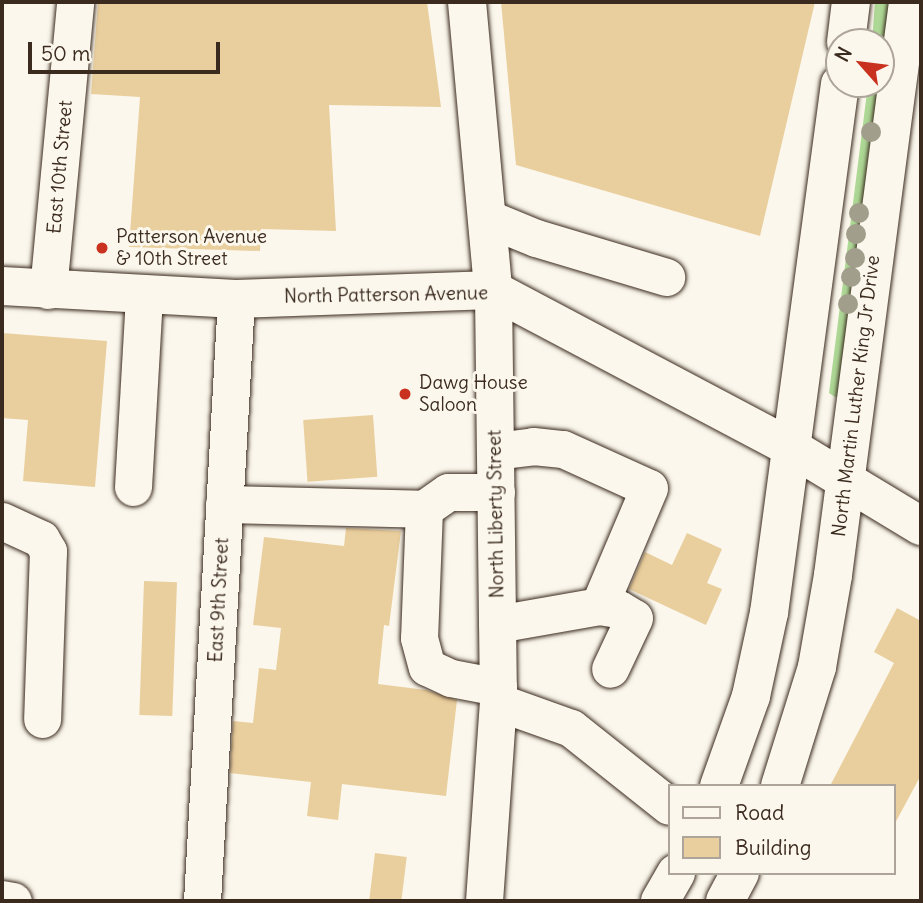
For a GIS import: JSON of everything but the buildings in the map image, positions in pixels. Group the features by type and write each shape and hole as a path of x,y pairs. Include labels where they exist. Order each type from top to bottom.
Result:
{"main road":[{"name":"North Liberty Street","path":"467,2 493,290"},
{"path":"848,28 851,2"},
{"name":"North Martin Luther King Jr Drive","path":"781,784 817,667 845,480 908,2"},
{"path":"720,784 739,736 761,655 792,448 838,98"},
{"name":"North Patterson Avenue","path":"2,286 236,299 493,290 792,448 921,526"},
{"path":"660,901 675,875"},
{"path":"725,901 739,875"}],"street":[{"name":"East 10th Street","path":"48,289 75,2"},
{"path":"487,218 536,238 666,277"},
{"name":"North Liberty Street","path":"485,901 498,694 493,290"},
{"path":"133,487 144,294"},
{"name":"East 9th Street","path":"202,901 236,299"},
{"path":"495,451 533,446 563,449 649,488 632,534 598,606"},
{"path":"224,504 424,509 448,492 496,492"},
{"path":"424,509 419,638 427,667 498,694 571,728 668,805"},
{"path":"2,521 41,539 48,551 42,719"},
{"path":"497,624 598,606 619,609 635,618 610,669"},
{"path":"2,899 13,901"}],"green space":[{"path":"875,2 889,2 887,28 873,28"},
{"path":"866,98 880,98 842,395 835,397 829,393"}],"place":[{"name":"Patterson Avenue & 10th Street","path":"102,248"},
{"name":"Dawg House Saloon","path":"405,394"}]}
